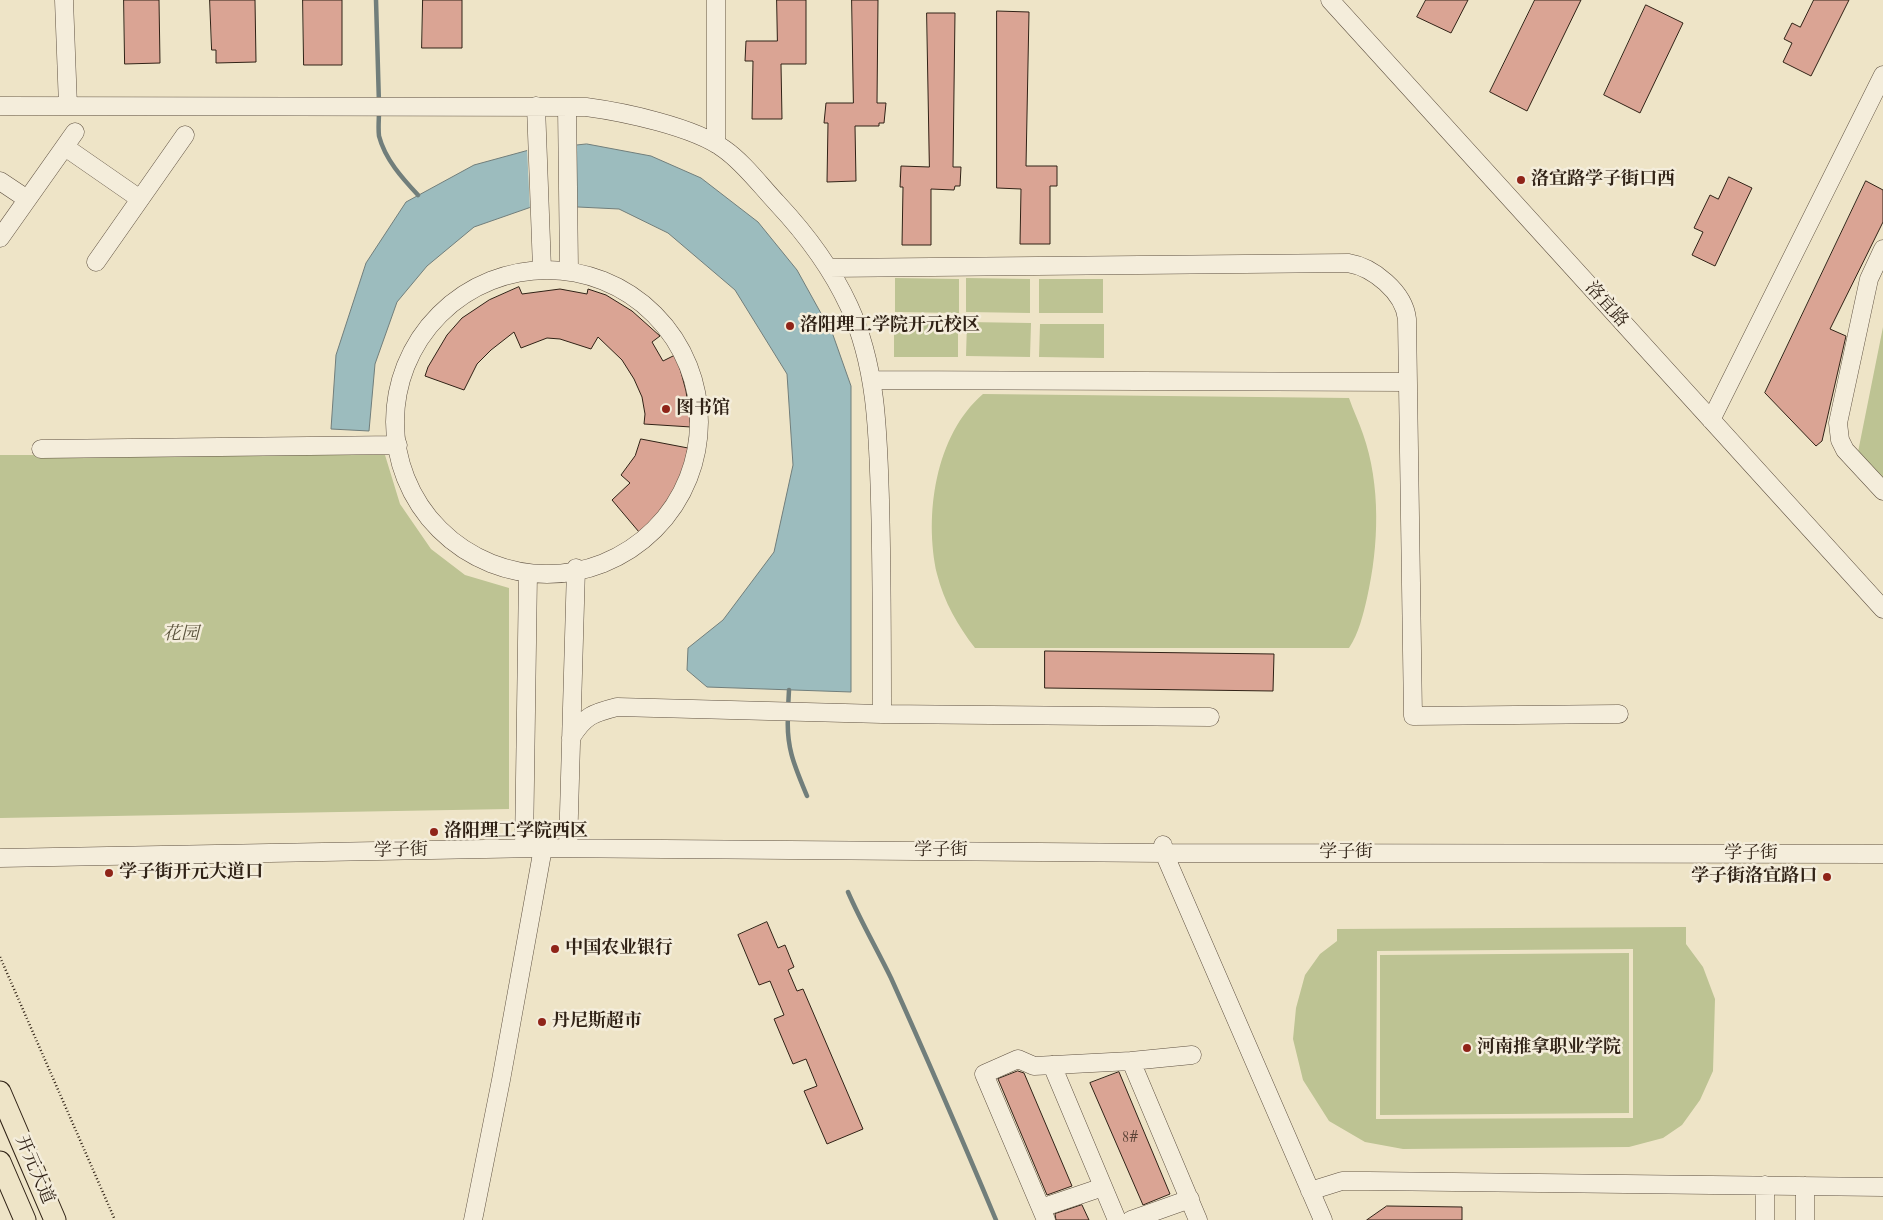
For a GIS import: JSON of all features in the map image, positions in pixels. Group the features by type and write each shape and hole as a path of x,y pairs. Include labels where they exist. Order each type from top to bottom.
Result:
{"main road":[{"name":"开元大道","path":"0,1092 55,1220"},
{"name":"开元大道","path":"0,1162 25,1220"}],"street":[{"path":"64,0 68,106"},
{"path":"716,0 716,144"},
{"name":"洛宜路","path":"1330,0 1714,415 1883,592"},
{"name":"洛宜路","path":"1346,0 1714,415 1883,609"},
{"path":"1714,415 1880,86"},
{"path":"0,106 567,106 610,110 649,120 704,137 724,149 746,169 791,218 816,249 849,306 864,350 872,380 878,428 882,567 882,714"},
{"path":"536,106 542,268"},
{"path":"567,106 569,269"},
{"path":"0,238 75,132"},
{"path":"96,262 185,135"},
{"path":"65,146 140,199"},
{"path":"0,181 27,199"},
{"path":"1883,249 1869,279 1838,423 1840,440 1845,450 1883,491"},
{"path":"828,268 1359,264 1372,272 1398,295 1404,304 1407,319 1413,716 1620,714"},
{"path":"542,268 569,269 588,273 610,282 648,311 675,340 691,371 697,404 696,440 691,468 685,485 662,522 649,537 607,561 576,568 528,574 490,566 452,545 414,500 401,466 398,445 399,399 406,366 416,342 427,326 441,312 483,284 516,272 542,268"},
{"path":"872,380 1408,382"},
{"path":"40,449 398,445"},
{"path":"568,845 576,568"},
{"path":"524,845 528,574"},
{"path":"572,738 579,725 592,714 617,707 882,714 1210,717"},
{"name":"学子街","path":"0,858 524,845"},
{"path":"473,1220 543,845"},
{"name":"学子街","path":"0,853 568,845 1883,854"},
{"name":"学子街","path":"1163,849 1883,848"},
{"path":"1163,849 1323,1220"},
{"path":"1103,1187 1044,1214 984,1074 1018,1059 1034,1066 1132,1061 1192,1055"},
{"path":"1132,1061 1198,1220"},
{"path":"1052,1065 1117,1220"},
{"path":"1310,1191 1342,1181 1883,1187"},
{"path":"1765,1185 1765,1220"},
{"path":"1804,1220 1805,1186"},
{"path":"1132,1220 1190,1200"}],"path":[{"path":"0,956 114,1220"}],"green space":[{"path":"895,278 959,279 959,313 895,312"},
{"path":"966,278 1030,279 1030,313 966,312"},
{"path":"1039,279 1103,279 1103,313 1039,313"},
{"path":"967,322 1031,323 1030,357 966,356"},
{"path":"894,323 958,323 958,357 894,357"},
{"path":"1040,324 1104,324 1104,358 1039,357"},
{"path":"1883,327 1883,478 1858,452"},
{"path":"983,394 1349,398 1369,454 1373,474 1376,537 1367,598 1358,630 1349,648 975,648 952,613 940,584 933,551 932,527 933,502 944,454 954,431 967,411"},
{"name":"花园","path":"0,455 385,455 400,504 431,549 465,575 509,588 509,809 0,818"},
{"path":"1686,927 1686,944 1703,967 1715,999 1713,1071 1700,1100 1682,1125 1663,1138 1629,1147 1403,1149 1365,1142 1329,1121 1303,1080 1293,1039 1296,1008 1305,975 1320,954 1337,941 1337,929","holes":["1633,949 1633,1118 1376,1119 1377,951"]},
{"path":"1629,953 1629,1113 1380,1115 1380,955"}],"water":[{"path":"587,144 651,156 701,178 758,222 797,270 833,335 851,386 851,692 707,687 687,670 688,648 723,620 774,552 793,465 787,374 735,290 668,233 619,209 537,205 474,227 427,266 397,302 375,364 369,431 331,429 336,355 366,263 406,202 474,165 529,150"}],"pier":[{"path":"560,144 568,209 537,208 530,210 527,148"}],"building":[{"path":"124,0 159,0 160,63 125,64"},
{"path":"210,0 255,0 256,62 216,63 216,50 212,50"},
{"path":"303,0 342,0 342,65 304,65"},
{"path":"423,0 462,0 462,48 422,48"},
{"path":"777,0 806,0 806,64 781,64 782,119 752,119 753,61 745,61 746,41 777,41"},
{"path":"852,0 878,0 877,103 886,103 884,123 879,123 879,126 855,126 856,181 827,182 828,123 824,123 826,103 853,103"},
{"path":"1426,0 1468,0 1451,33 1417,17"},
{"path":"1535,0 1581,0 1527,111 1490,92"},
{"path":"1814,0 1849,0 1811,76 1783,62 1792,43 1784,39 1792,23 1800,27"},
{"path":"1646,5 1683,23 1640,113 1604,95"},
{"path":"997,11 1029,12 1026,166 1057,166 1057,186 1050,186 1050,244 1020,244 1021,189 997,188"},
{"path":"927,13 955,13 953,167 961,167 960,186 955,186 954,190 931,189 931,245 902,245 903,187 900,187 901,166 929,167"},
{"path":"1729,177 1752,188 1715,266 1692,255 1703,232 1694,228 1710,195 1718,199"},
{"path":"1866,181 1883,190 1883,222 1830,329 1846,336 1822,441 1816,446 1765,393"},
{"name":"图书馆","path":"519,287 522,294 560,289 587,294 588,289 606,295 632,311 660,336 652,342 663,361 675,355 686,391 691,427 644,424 645,414 642,397 634,379 622,360 598,337 591,349 560,339 547,338 521,348 514,332 477,364 464,390 425,376 428,367 447,335 462,318 489,300"},
{"path":"641,439 688,448 683,471 671,497 657,516 639,532 612,500 630,483 621,475 635,456"},
{"path":"1045,651 1274,654 1273,691 1045,688"},
{"path":"767,922 778,948 785,945 794,967 788,970 797,991 803,989 863,1129 827,1144 804,1091 817,1086 806,1059 793,1064 774,1019 784,1015 770,981 759,985 738,935"},
{"path":"1018,1071 1024,1073 1072,1186 1047,1195 998,1079"},
{"path":"1119,1072 1170,1194 1143,1205 1090,1083"},
{"path":"1082,1205 1089,1220 1056,1220 1055,1214"},
{"path":"1387,1206 1462,1207 1462,1220 1367,1220"}],"waterway":[{"path":"376,0 379,104"},
{"path":"379,112 379,136 385,153 400,175 418,195"},
{"path":"788,709 789,690"},
{"path":"788,716 790,748 807,796"},
{"path":"848,892 891,978 996,1220"}],"place":[{"name":"洛宜路学子街口西","path":"1521,180"},
{"name":"洛阳理工学院开元校区","path":"790,326"},
{"name":"图书馆","path":"666,409"},
{"name":"洛阳理工学院西区","path":"434,832"},
{"name":"学子街开元大道口","path":"109,873"},
{"name":"学子街洛宜路口","path":"1827,877"},
{"name":"中国农业银行","path":"555,949"},
{"name":"丹尼斯超市","path":"542,1022"},
{"name":"河南推拿职业学院","path":"1467,1048"}]}
